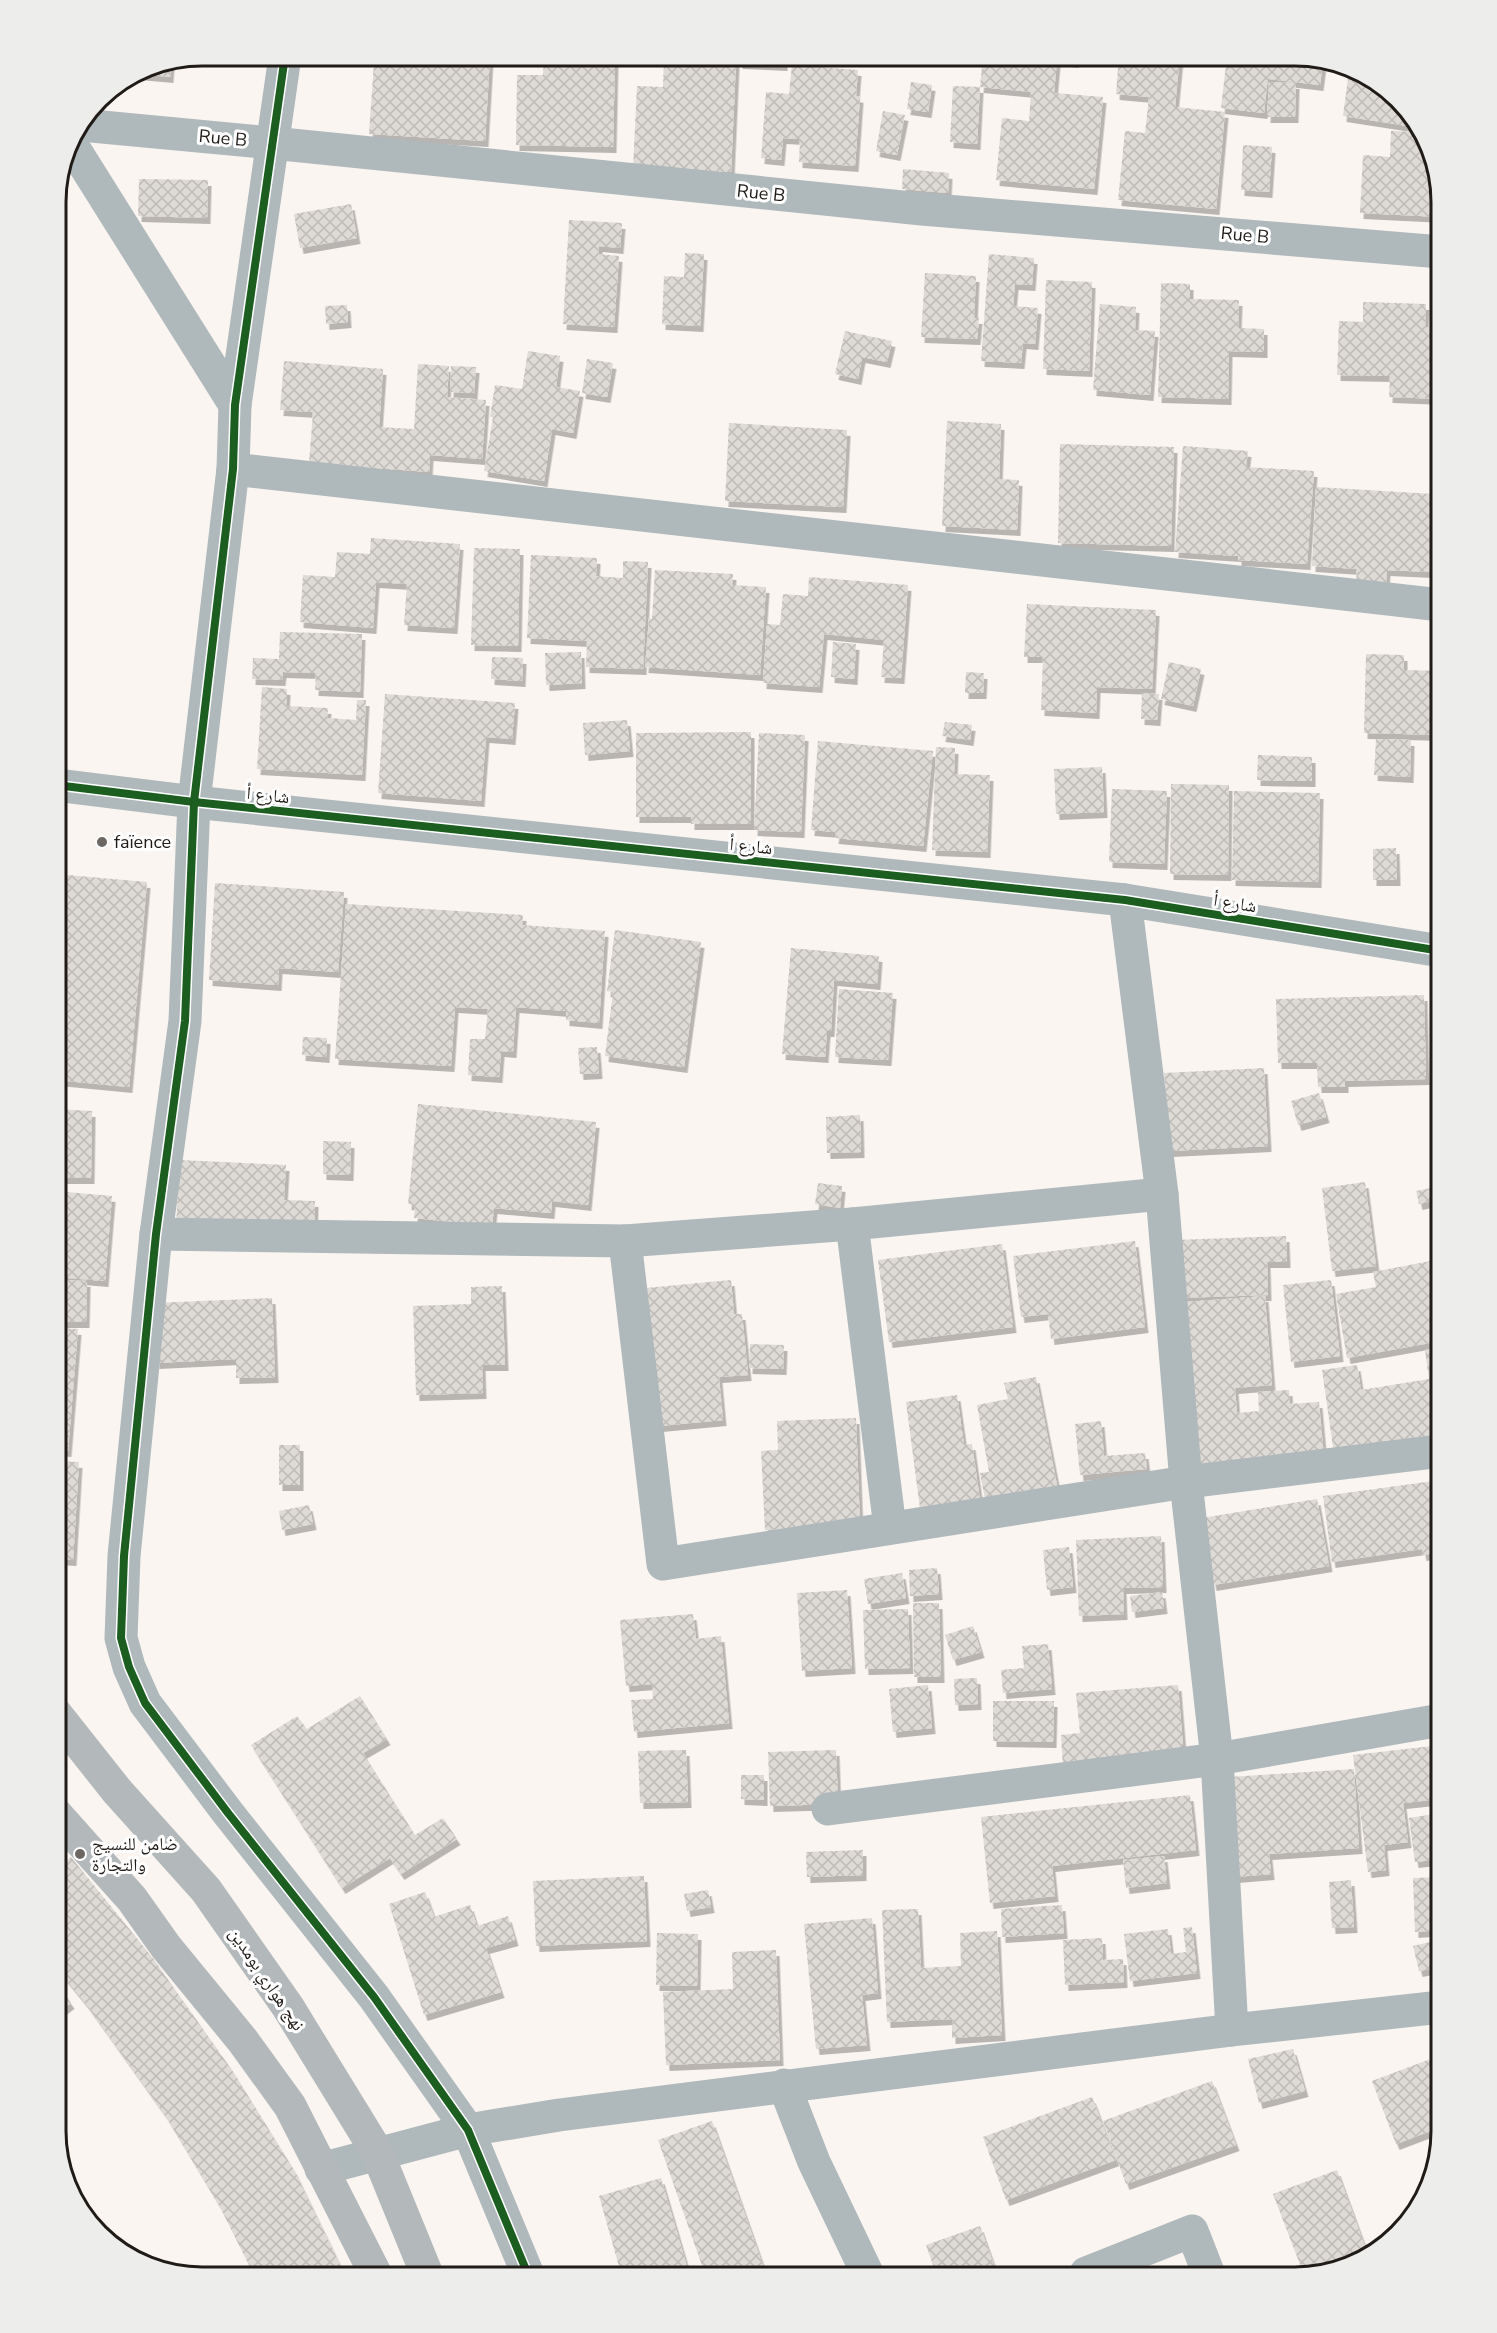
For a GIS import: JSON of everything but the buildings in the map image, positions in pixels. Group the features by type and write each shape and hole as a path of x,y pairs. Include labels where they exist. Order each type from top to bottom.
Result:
{"main road":[{"name":"نهج هواري بومدين","path":"66,1727 117,1791 206,1890 288,2007 377,2152 424,2267"},
{"path":"66,1829 132,1899 166,1947 243,2041 290,2106 373,2267"}],"street":[{"path":"283,66 235,405 233,469 194,802 185,1021 156,1234 123,1556 121,1638 129,1667 145,1703 228,1813 374,1997 468,2130 525,2267"},
{"name":"Rue B","path":"90,126 272,142 922,209 1431,251"},
{"path":"76,152 235,405"},
{"path":"233,469 1431,604"},
{"name":"شارع أ","path":"66,786 194,802 1125,900 1431,949"},
{"path":"1125,900 1162,1194 1186,1482 1217,1759 1232,2030"},
{"path":"156,1234 625,1241 852,1224 1162,1194"},
{"path":"852,1224 890,1528"},
{"path":"625,1241 663,1564 1186,1482 1431,1452"},
{"path":"828,1809 1217,1759 1431,1722"},
{"path":"321,2169 377,2152 468,2130 559,2115 1232,2030 1431,2008"},
{"path":"784,2085 814,2162 864,2267"},
{"path":"1101,2267 1192,2231 1206,2267"}],"cycle path":[{"path":"284,66 235,405 233,469 194,802 185,1021 156,1234 124,1556 121,1638 129,1667 145,1703 228,1813 374,1997 468,2130 525,2267"},
{"path":"66,786 194,802 1125,900 1431,949"}],"place":[{"name":"faïence","path":"102,842"},
{"name":"ضامن للنسيج والتجارة","path":"80,1854"}]}
